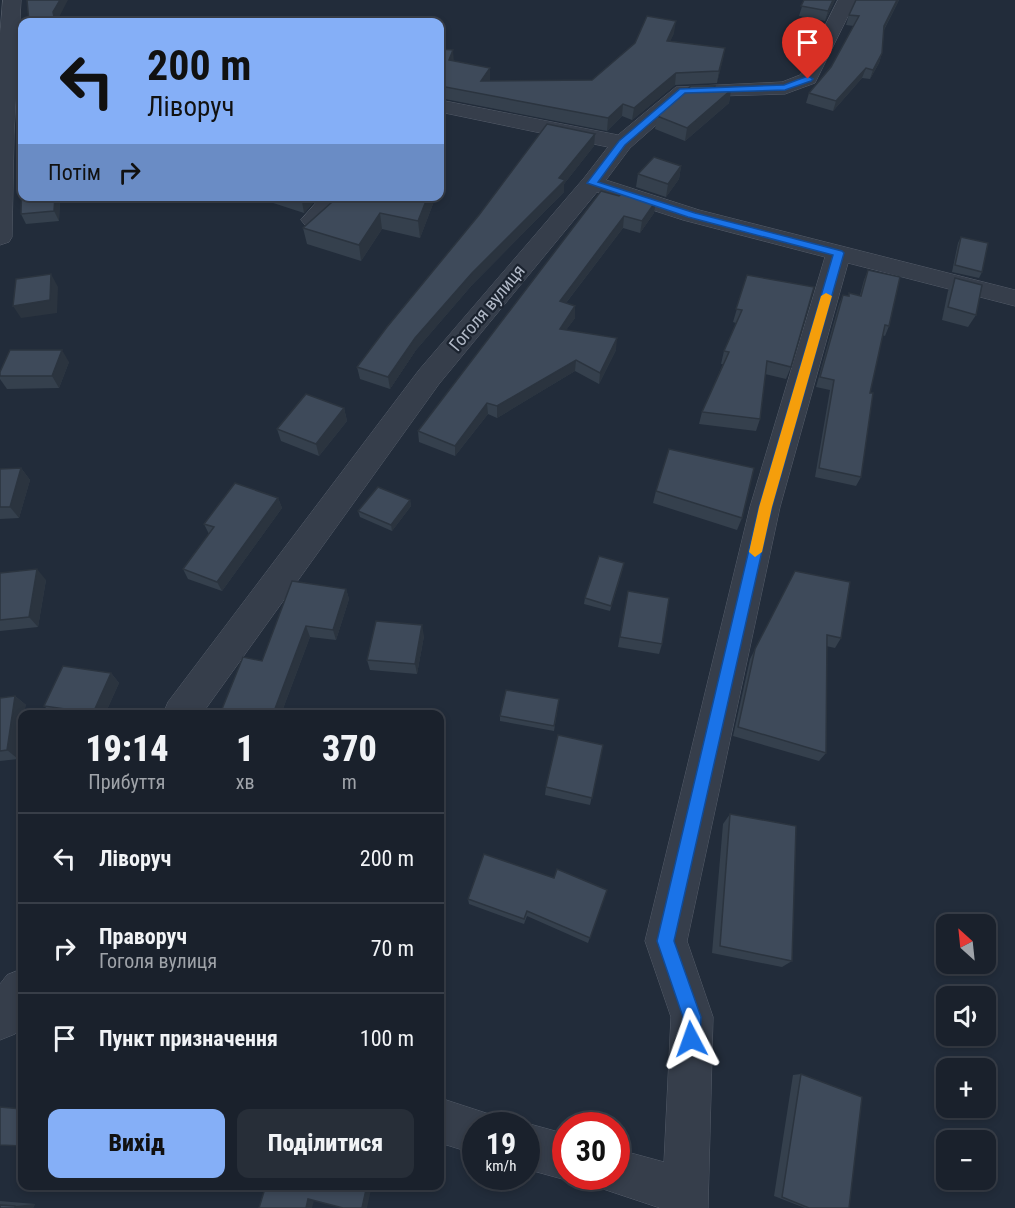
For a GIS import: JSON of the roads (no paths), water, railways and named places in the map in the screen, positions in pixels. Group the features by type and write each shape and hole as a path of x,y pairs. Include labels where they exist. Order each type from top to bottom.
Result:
{"street":[{"path":"0,237 3,135 12,0"},
{"name":"Гоголя вулиця","path":"184,710 429,377 592,183 622,143 683,91 785,88 808,79 847,0"},
{"path":"444,107 622,143"},
{"path":"592,183 691,215 1015,298"},
{"path":"314,220 331,201"},
{"path":"630,1178 685,1200 692,1017 666,941 765,507 839,253"},
{"path":"444,1122 462,1127"}]}
